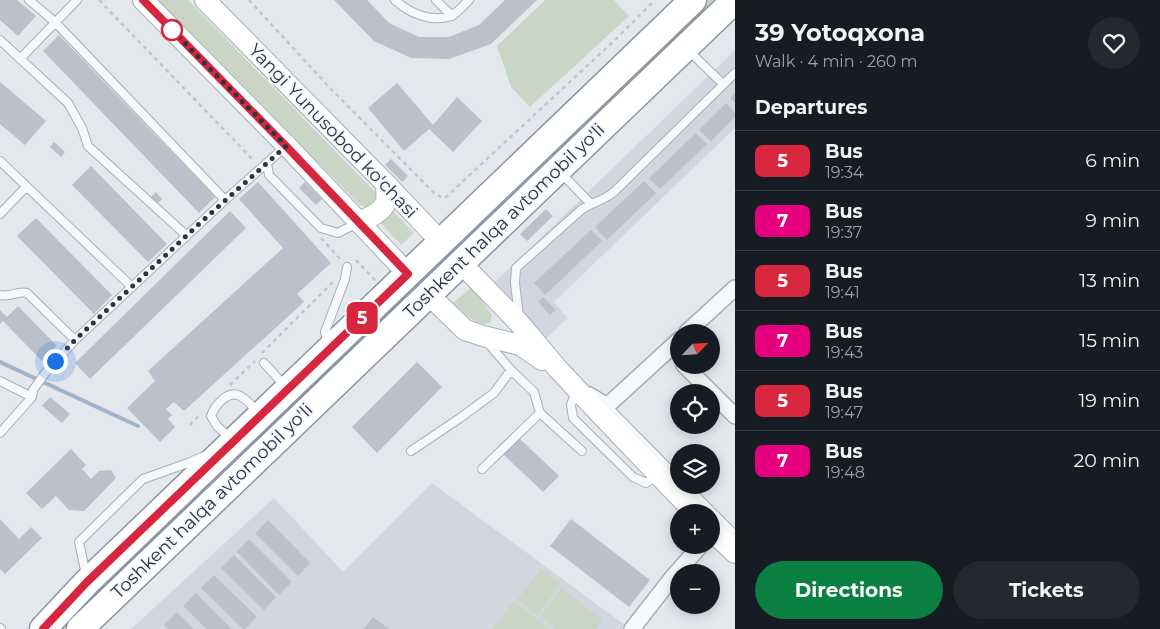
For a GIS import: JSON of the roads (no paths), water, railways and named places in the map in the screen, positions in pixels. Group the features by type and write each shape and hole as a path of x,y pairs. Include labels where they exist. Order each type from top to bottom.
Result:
{"highway":[{"name":"Toshkent halqa avtomobil yo'li","path":"43,629 87,582 260,414 693,0"},
{"name":"Toshkent halqa avtomobil yo'li","path":"80,629 735,0"},
{"path":"614,76 634,96"},
{"name":"Yangi Yunusobod ko'chasi","path":"441,242 460,263"},
{"path":"408,274 428,294"}],"main road":[{"path":"143,0 408,274"},
{"name":"Yangi Yunusobod ko'chasi","path":"205,0 441,242"},
{"path":"359,222 370,218 386,202 386,184"},
{"path":"460,263 520,324 558,370 686,504"},
{"path":"428,294 465,330 520,345 558,370"},
{"path":"720,543 735,553"}],"street":[{"path":"696,324 735,288"},
{"path":"576,389 607,406 670,354"},
{"path":"693,374 735,416"},
{"path":"632,629 693,554"}],"lane":[{"path":"29,0 55,22 225,200"},
{"path":"20,59 77,0"},
{"path":"395,0 407,10 419,15 436,18 452,16 469,0"},
{"path":"436,0 452,16"},
{"path":"0,40 68,103 82,128 88,146 186,236"},
{"path":"686,48 723,84"},
{"path":"520,324 515,284 516,268 590,203 605,200 614,192 735,73"},
{"path":"0,433 33,393 46,372 75,340 225,200 286,146"},
{"path":"0,161 132,287"},
{"path":"264,165 269,175 321,228 338,233 359,222"},
{"path":"558,170 590,203"},
{"path":"0,214 26,186"},
{"path":"329,350 325,332 345,279 347,267"},
{"path":"0,296 10,296 21,291 27,293 75,340"},
{"path":"483,336 511,370 534,392 540,413 582,452"},
{"path":"264,362 288,389"},
{"path":"411,451 494,393 511,370"},
{"path":"0,381 33,393"},
{"path":"87,582 79,542 143,479 188,464 234,441 217,426 211,416 214,407 227,394 233,393 241,396 260,414"},
{"path":"607,406 670,470"},
{"path":"482,469 540,413"},
{"path":"694,494 735,535"}],"waterway":[{"path":"0,362 138,426"}]}
